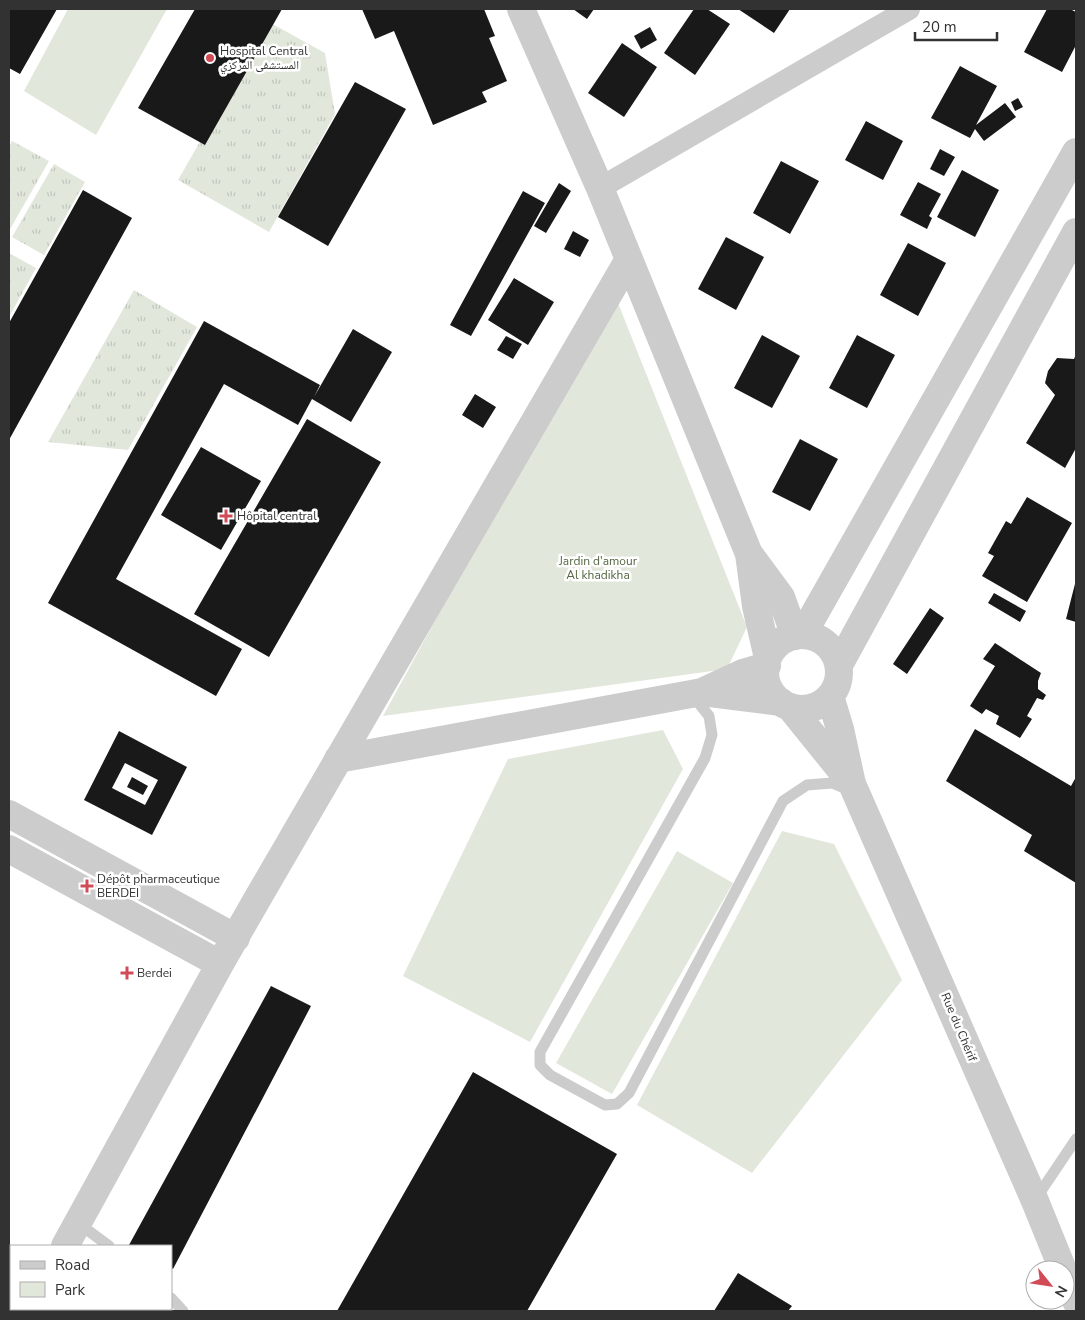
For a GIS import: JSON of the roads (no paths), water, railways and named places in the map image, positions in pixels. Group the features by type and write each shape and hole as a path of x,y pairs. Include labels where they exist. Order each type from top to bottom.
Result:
{"street":[{"path":"521,9 600,188 749,554 756,606 768,662"},
{"path":"600,188 909,9"},
{"path":"799,635 1076,152"},
{"path":"839,665 1076,232"},
{"path":"72,1235 220,964 629,259"},
{"path":"749,554 781,597 799,635"},
{"path":"697,693 785,704 801,708 812,707 822,703 836,687 839,665 835,654 827,644 816,637 799,635 790,637 778,644 768,662 765,674 768,684 773,694 785,704"},
{"path":"338,759 697,693 768,662"},
{"name":"Rue du Chérif","path":"830,696 854,788 1035,1201 1059,1260"},
{"name":"Rue du Chérif","path":"785,704 854,788"},
{"path":"9,814 236,938"},
{"path":"9,849 220,964"}],"lane":[{"path":"697,693 709,716 712,735 705,758 540,1052 540,1065 550,1075 605,1105 617,1104 628,1093 782,801 807,785 832,784 854,788"},
{"path":"1035,1201 1076,1139"},
{"path":"72,1235 106,1245"},
{"path":"172,1299 183,1311"}],"place":[{"name":"Hospital Central المستشفى المركزي","path":"210,58"},
{"name":"Hôpital central","path":"226,516"},
{"name":"Dépôt pharmaceutique BERDEI","path":"87,886"},
{"name":"Berdei","path":"127,973"}],"park label":[{"name":"Jardin d'amour Al khadikha","path":"598,568"}]}
